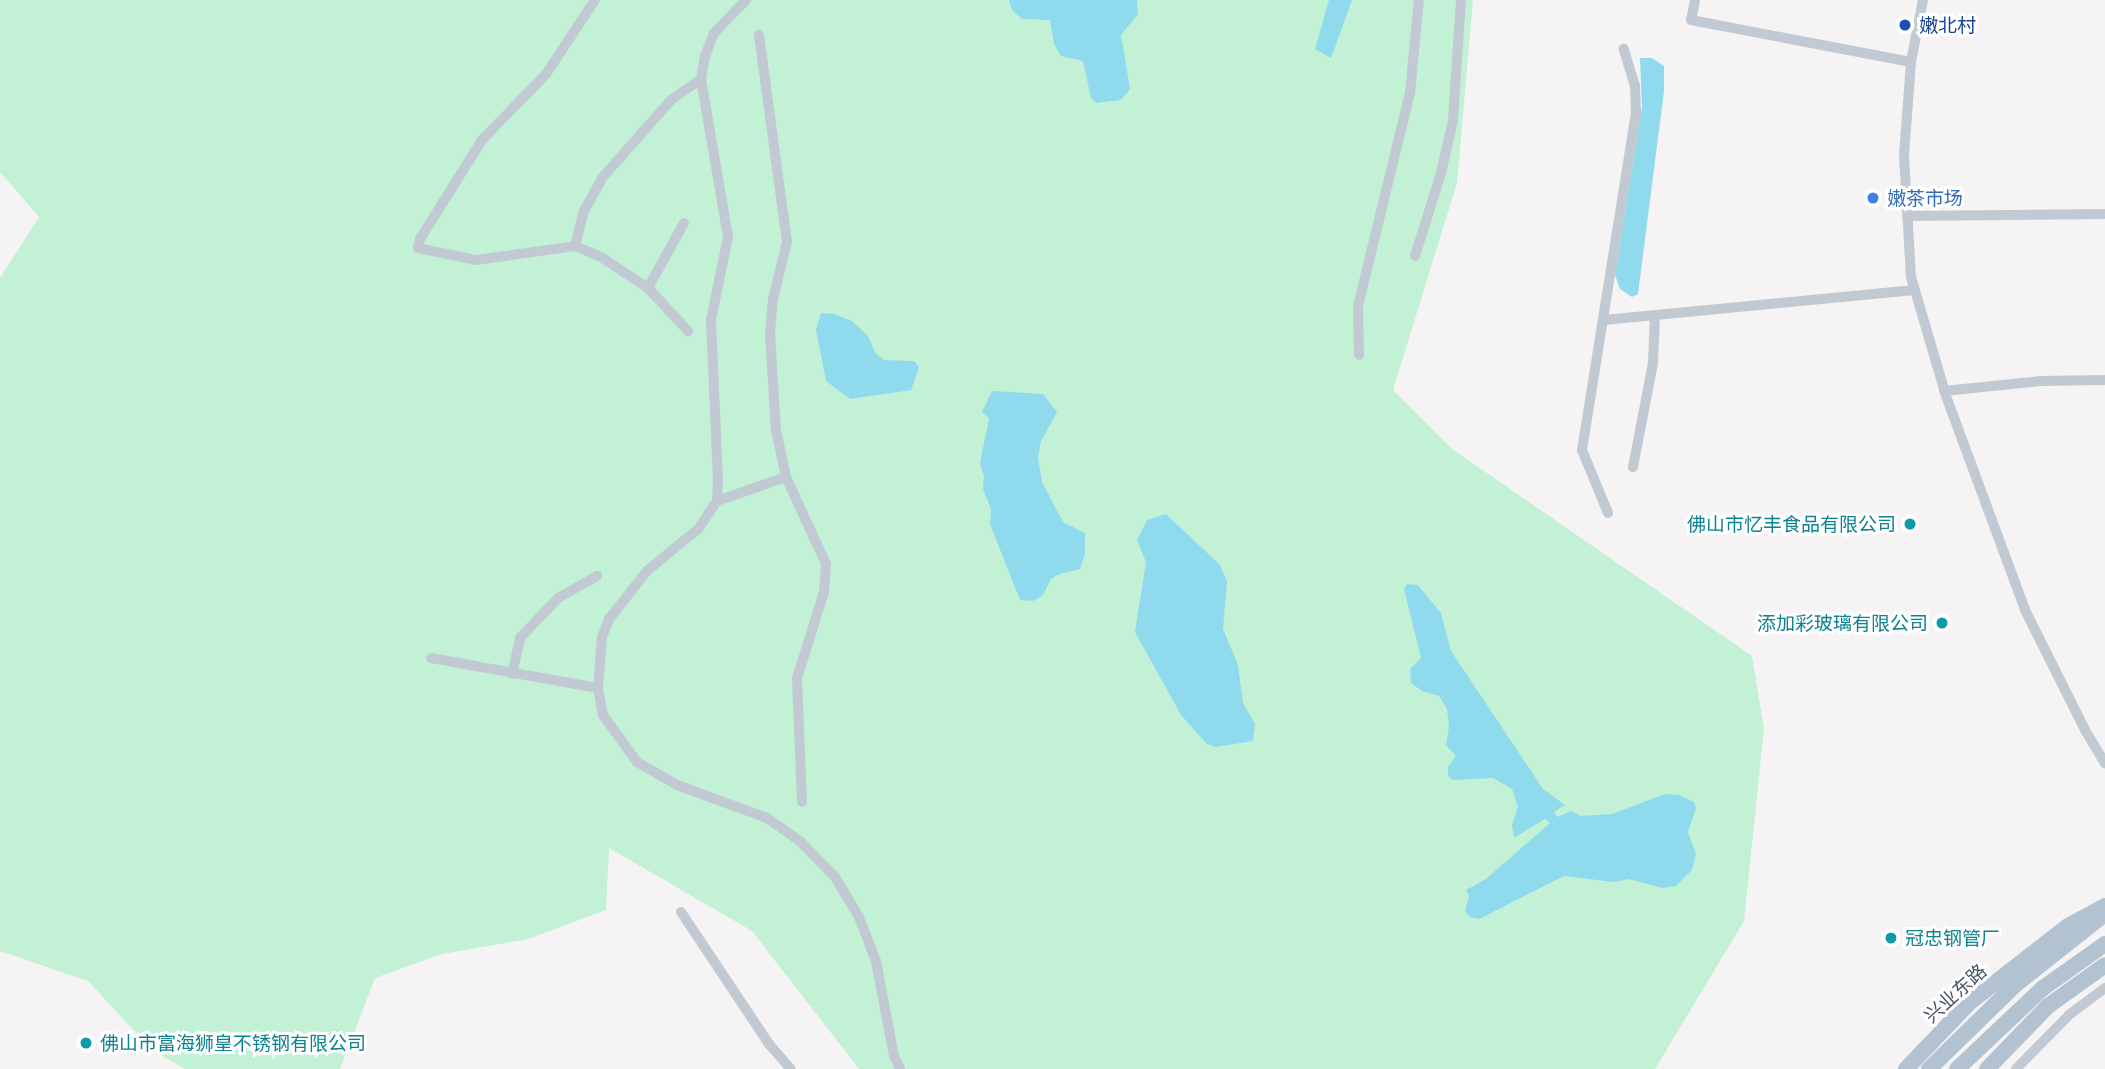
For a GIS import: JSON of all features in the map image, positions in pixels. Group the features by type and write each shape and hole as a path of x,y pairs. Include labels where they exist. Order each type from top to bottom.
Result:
{"main road":[{"name":"兴业东路","path":"1906,1069 1969,1003 2067,926 2105,906"},
{"path":"1929,1069 2015,985 2105,914"},
{"path":"1956,1069 2043,989 2105,944"},
{"path":"1987,1069 2048,1006 2105,965"}],"street":[{"path":"595,0 546,74 482,140 420,239 418,248 475,260 575,246 601,257 648,288 688,331"},
{"path":"746,0 714,33 705,56 701,79 728,237 711,320 717,501 698,529 647,571 609,619 602,637 598,688 603,715 637,762 677,785 766,818 799,839 835,877 859,917 876,961 894,1056 900,1069"},
{"path":"1359,355 1358,306 1410,93 1419,0"},
{"path":"1415,256 1441,173 1453,120 1461,0"},
{"path":"1695,0 1691,20 1911,62"},
{"path":"1923,0 1911,62 1904,156 1915,290 1944,391 2025,610 2085,730 2105,763"},
{"path":"759,35 787,242 773,299 770,333 776,430 786,477 826,564 824,592 797,678 802,802"},
{"path":"1608,513 1582,450 1636,113 1635,86 1624,49"},
{"path":"575,246 584,211 602,178 671,100 701,79"},
{"path":"1908,216 2105,214"},
{"path":"648,288 684,223"},
{"path":"1604,320 1915,290"},
{"path":"1633,467 1653,363 1655,315"},
{"path":"1944,391 2040,381 2105,380"},
{"path":"717,501 786,477"},
{"path":"512,674 520,638 558,598 597,576"},
{"path":"431,658 598,688"},
{"path":"681,912 769,1044 791,1069"},
{"path":"2016,1069 2070,1014 2105,988"}],"green space":[{"path":"0,0 1473,0 1457,183 1393,390 1452,449 1752,656 1764,729 1744,921 1655,1069 859,1069 752,931 609,848 606,910 528,939 442,954 375,978 340,1069 185,1069 151,1049 88,981 0,951 0,278 39,217 0,172"}],"water":[{"path":"1009,0 1137,0 1138,14 1121,35 1130,89 1121,100 1096,103 1091,98 1083,61 1061,56 1054,44 1050,20 1022,19 1012,10"},
{"path":"1329,0 1352,0 1331,58 1315,49"},
{"path":"1640,58 1652,58 1664,66 1664,91 1638,294 1632,297 1620,289 1615,275 1642,106"},
{"path":"821,313 834,314 852,321 868,336 876,354 884,360 914,361 919,367 911,390 850,399 826,381 816,330"},
{"path":"992,391 1043,394 1057,412 1041,441 1038,458 1042,482 1063,522 1085,533 1085,554 1080,569 1059,574 1051,579 1043,595 1033,601 1020,600 990,524 991,509 983,489 984,476 980,463 989,418 982,412"},
{"path":"1166,514 1220,565 1227,581 1223,629 1238,665 1243,703 1255,724 1253,741 1216,747 1207,744 1181,715 1135,632 1146,562 1137,540 1147,520"},
{"path":"1407,584 1418,585 1441,613 1451,651 1543,789 1565,805 1554,812 1558,817 1571,811 1581,816 1612,814 1665,794 1679,795 1694,802 1696,808 1688,832 1696,854 1692,870 1676,886 1662,888 1629,879 1614,882 1564,876 1479,919 1469,917 1465,910 1469,896 1466,890 1486,879 1550,823 1545,819 1514,838 1512,825 1518,807 1512,789 1493,778 1453,780 1448,776 1448,767 1456,756 1446,745 1449,726 1447,709 1439,696 1422,691 1411,683 1410,669 1421,658 1404,589"}],"place":[{"name":"嫩北村","path":"1905,25"},
{"name":"嫩茶市场","path":"1873,198"},
{"name":"佛山市忆丰食品有限公司","path":"1910,524"},
{"name":"添加彩玻璃有限公司","path":"1942,623"},
{"name":"冠忠钢管厂","path":"1891,938"},
{"name":"佛山市富海狮皇不锈钢有限公司","path":"86,1043"}]}
